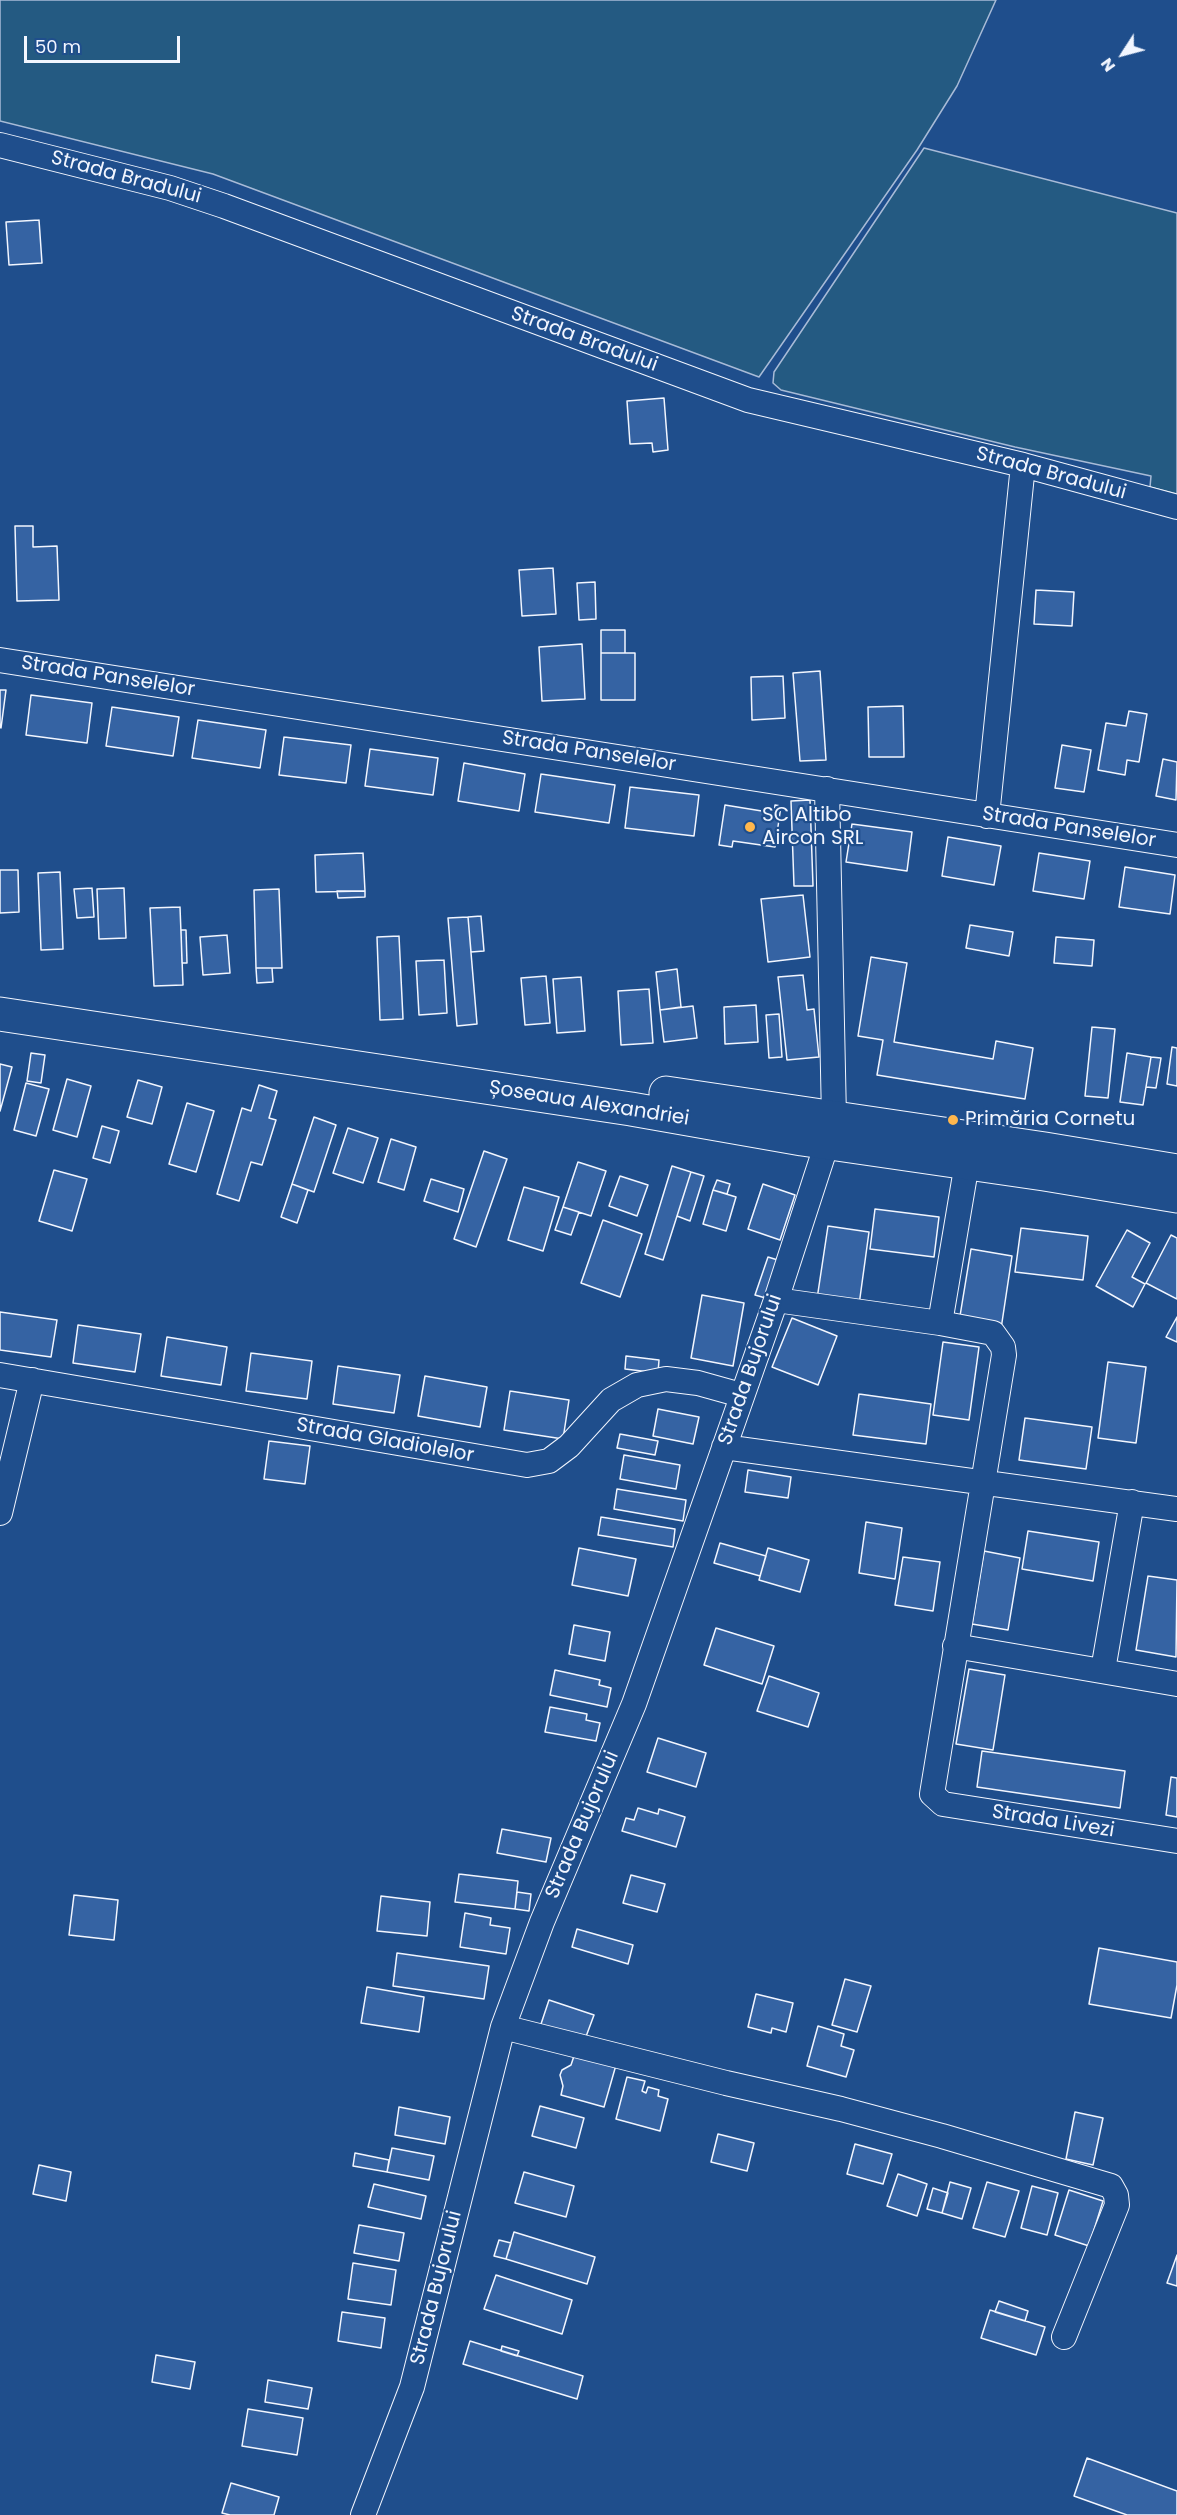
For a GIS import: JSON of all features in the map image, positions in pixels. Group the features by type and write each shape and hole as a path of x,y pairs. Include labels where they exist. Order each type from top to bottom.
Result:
{"highway":[{"name":"Șoseaua Alexandriei","path":"0,993 830,1130 967,1163 1177,1196"},
{"name":"Șoseaua Alexandriei","path":"0,1014 631,1109 830,1130 1177,1172"}],"street":[{"name":"Strada Bradului","path":"0,145 170,188 224,206 748,400 1023,465 1177,507"},
{"path":"987,816 1023,465"},
{"name":"Strada Panselelor","path":"0,660 1177,845"},
{"name":"Strada Bujorului","path":"363,2515 412,2387 503,2027 542,1922 634,1704 776,1300 830,1130 827,789"},
{"path":"940,1323 967,1163"},
{"path":"776,1300 940,1323 993,1333 1003,1347 984,1482 955,1646 1177,1684"},
{"name":"Strada Gladiolelor","path":"0,1375 527,1465 549,1461 562,1451 611,1400 637,1385 666,1379 698,1383 741,1395"},
{"path":"0,1513 32,1380"},
{"path":"724,1447 1177,1509"},
{"path":"1103,1670 1132,1502"},
{"name":"Strada Livezi","path":"955,1646 932,1794 943,1804 1177,1841"},
{"path":"503,2027 715,2081 841,2109 1111,2186 1116,2195 1117,2205 1064,2337"}],"shaded area":[{"path":"0,0 996,0 957,86 917,150 759,377 213,174 0,121"},
{"path":"924,148 1177,213 1177,494 1150,487 1151,476 1015,447 781,390 773,383 774,372"}],"building":[{"path":"39,220 42,263 9,265 6,222"},
{"path":"664,398 668,450 653,452 652,443 630,444 627,401"},
{"path":"15,526 33,526 33,547 57,546 59,600 17,601"},
{"path":"553,568 556,614 522,616 519,570"},
{"path":"595,582 596,619 579,620 577,583"},
{"path":"1036,590 1074,592 1072,626 1034,624"},
{"path":"601,630 625,630 625,653 601,653"},
{"path":"582,644 585,699 542,701 539,647"},
{"path":"601,653 635,653 635,700 601,700"},
{"path":"820,671 826,760 800,761 793,673"},
{"path":"783,676 785,718 752,720 751,677"},
{"path":"0,690 6,690 1,728 0,727"},
{"path":"31,695 92,703 87,743 26,735"},
{"path":"903,706 904,757 869,757 868,707"},
{"path":"112,707 179,717 173,756 106,746"},
{"path":"1129,711 1147,714 1139,762 1127,760 1125,775 1098,770 1106,723 1126,726"},
{"path":"198,720 266,730 260,768 192,758"},
{"path":"284,737 351,745 346,783 279,775"},
{"path":"1062,745 1091,750 1084,792 1055,788"},
{"path":"370,749 438,758 433,795 365,786"},
{"path":"1163,759 1177,762 1176,800 1156,796"},
{"path":"464,763 525,774 519,811 458,801"},
{"path":"541,774 615,785 609,823 535,812"},
{"path":"630,787 699,795 694,836 625,828"},
{"path":"810,800 813,886 794,886 791,801"},
{"name":"SC Altibo Aircon SRL","path":"725,805 774,813 775,805 781,806 775,847 733,841 732,847 719,845"},
{"path":"852,824 912,832 907,871 846,862"},
{"path":"948,837 1001,846 994,885 942,876"},
{"path":"363,853 365,891 316,892 315,855"},
{"path":"1039,853 1090,861 1084,899 1033,891"},
{"path":"1125,867 1175,875 1170,914 1119,907"},
{"path":"0,870 18,870 19,912 0,913"},
{"path":"60,872 63,949 41,950 38,873"},
{"path":"92,888 94,917 77,918 74,889"},
{"path":"124,888 126,938 99,939 97,889"},
{"path":"279,889 282,968 256,968 254,890"},
{"path":"337,891 365,891 365,897 338,898"},
{"path":"803,895 810,957 768,962 761,899"},
{"path":"180,907 183,985 154,986 150,908"},
{"path":"481,916 484,951 471,952 468,917"},
{"path":"468,917 477,1024 457,1026 448,918"},
{"path":"970,925 1013,932 1009,956 966,948"},
{"path":"181,930 186,930 187,963 182,963"},
{"path":"227,935 230,973 203,975 200,937"},
{"path":"399,936 403,1019 380,1020 377,937"},
{"path":"1056,937 1094,940 1092,966 1054,963"},
{"path":"871,957 907,963 894,1042 993,1059 996,1041 1033,1048 1025,1099 877,1075 883,1040 858,1036"},
{"path":"444,960 447,1013 419,1015 416,961"},
{"path":"256,968 272,968 273,982 257,983"},
{"path":"677,969 681,1007 660,1010 656,972"},
{"path":"803,975 807,1010 814,1009 819,1057 787,1060 778,977"},
{"path":"546,976 550,1023 525,1025 521,978"},
{"path":"581,977 585,1031 557,1033 553,979"},
{"path":"649,989 653,1043 621,1045 618,991"},
{"path":"756,1005 758,1042 725,1044 724,1007"},
{"path":"693,1006 697,1038 664,1042 660,1010"},
{"path":"779,1014 782,1057 769,1058 766,1015"},
{"path":"1092,1027 1115,1029 1108,1098 1085,1096"},
{"path":"1172,1047 1177,1048 1177,1086 1167,1084"},
{"path":"31,1053 45,1055 41,1083 27,1081"},
{"path":"1127,1053 1151,1057 1143,1105 1120,1102"},
{"path":"1151,1057 1161,1058 1156,1088 1146,1087"},
{"path":"0,1064 12,1067 0,1111"},
{"path":"67,1079 91,1086 77,1137 53,1130"},
{"path":"138,1080 162,1087 152,1124 127,1117"},
{"path":"26,1083 49,1089 36,1136 14,1130"},
{"path":"259,1085 277,1091 269,1118 276,1120 262,1165 251,1162 239,1201 217,1194 242,1108 251,1111"},
{"path":"187,1103 214,1111 196,1172 169,1164"},
{"path":"314,1117 336,1125 314,1192 292,1184"},
{"path":"102,1126 119,1131 110,1163 93,1158"},
{"path":"348,1128 378,1138 363,1183 333,1173"},
{"path":"391,1139 416,1147 404,1190 378,1182"},
{"path":"484,1151 507,1159 476,1247 454,1239"},
{"path":"578,1162 606,1171 591,1216 563,1207"},
{"path":"672,1166 691,1172 663,1260 645,1254"},
{"path":"54,1170 87,1179 72,1231 39,1221"},
{"path":"691,1172 704,1176 690,1221 677,1216"},
{"path":"620,1176 648,1185 637,1216 609,1206"},
{"path":"431,1179 464,1189 458,1212 424,1201"},
{"path":"717,1180 730,1184 727,1194 713,1190"},
{"path":"292,1184 308,1190 297,1223 281,1217"},
{"path":"763,1184 795,1195 780,1240 748,1229"},
{"path":"524,1187 559,1197 543,1251 508,1240"},
{"path":"713,1190 736,1197 726,1231 703,1224"},
{"path":"563,1207 579,1212 571,1235 555,1230"},
{"path":"875,1209 939,1217 934,1257 870,1249"},
{"path":"603,1220 642,1234 620,1297 581,1283"},
{"path":"828,1226 869,1232 859,1305 817,1299"},
{"path":"1021,1228 1088,1236 1083,1280 1015,1272"},
{"path":"1127,1230 1150,1243 1132,1277 1145,1284 1133,1307 1096,1286"},
{"path":"1171,1235 1177,1238 1177,1299 1146,1283"},
{"path":"971,1249 1012,1256 1001,1329 959,1322"},
{"path":"768,1257 781,1261 769,1299 755,1295"},
{"path":"702,1295 744,1303 733,1366 691,1358"},
{"path":"0,1312 57,1320 51,1357 0,1350"},
{"path":"1177,1317 1177,1342 1166,1337"},
{"path":"792,1318 837,1336 818,1385 772,1367"},
{"path":"78,1325 141,1334 135,1372 73,1363"},
{"path":"167,1337 227,1347 221,1385 161,1376"},
{"path":"943,1342 979,1347 969,1420 933,1415"},
{"path":"251,1353 312,1361 307,1399 246,1391"},
{"path":"626,1356 659,1360 658,1373 625,1369"},
{"path":"1108,1362 1146,1367 1136,1443 1098,1438"},
{"path":"338,1366 400,1375 394,1413 333,1404"},
{"path":"425,1376 487,1387 480,1427 418,1416"},
{"path":"510,1391 569,1400 563,1439 504,1430"},
{"path":"859,1394 931,1404 926,1444 853,1435"},
{"path":"658,1409 699,1417 693,1444 653,1436"},
{"path":"1025,1418 1092,1427 1086,1469 1019,1460"},
{"path":"620,1434 658,1441 655,1455 617,1448"},
{"path":"269,1441 310,1446 305,1484 264,1479"},
{"path":"624,1455 680,1465 676,1489 620,1479"},
{"path":"748,1470 791,1477 788,1498 745,1492"},
{"path":"617,1489 686,1500 683,1521 614,1509"},
{"path":"601,1517 675,1529 673,1547 598,1535"},
{"path":"866,1522 902,1528 895,1579 859,1573"},
{"path":"1028,1531 1099,1542 1093,1581 1022,1569"},
{"path":"720,1543 766,1556 760,1576 714,1563"},
{"path":"579,1548 636,1559 628,1596 572,1585"},
{"path":"768,1548 809,1560 800,1592 759,1580"},
{"path":"984,1551 1020,1558 1008,1630 972,1624"},
{"path":"903,1557 940,1562 933,1611 895,1605"},
{"path":"1148,1576 1177,1580 1176,1657 1136,1650"},
{"path":"574,1625 610,1632 605,1661 569,1654"},
{"path":"716,1628 774,1646 762,1684 704,1665"},
{"path":"969,1669 1005,1675 993,1750 956,1744"},
{"path":"555,1670 600,1680 599,1685 611,1688 607,1707 550,1695"},
{"path":"769,1676 819,1693 808,1727 757,1711"},
{"path":"550,1707 587,1714 586,1720 600,1723 596,1741 545,1732"},
{"path":"658,1738 706,1753 696,1787 647,1772"},
{"path":"982,1751 1125,1771 1120,1808 977,1787"},
{"path":"1171,1777 1177,1778 1177,1817 1166,1815"},
{"path":"638,1808 658,1814 659,1809 685,1817 676,1847 622,1831 626,1818 634,1820"},
{"path":"502,1829 551,1838 546,1862 497,1853"},
{"path":"459,1874 518,1881 515,1909 455,1902"},
{"path":"631,1875 665,1884 657,1912 623,1903"},
{"path":"517,1892 531,1894 529,1911 515,1909"},
{"path":"74,1895 118,1900 114,1940 69,1935"},
{"path":"381,1896 430,1902 427,1936 377,1931"},
{"path":"465,1913 491,1918 490,1925 510,1928 506,1954 460,1947"},
{"path":"577,1929 633,1945 628,1964 572,1947"},
{"path":"1099,1948 1177,1962 1177,1985 1171,2018 1089,2004"},
{"path":"397,1953 489,1966 484,1999 393,1986"},
{"path":"845,1979 871,1986 857,2032 832,2025"},
{"path":"367,1987 424,1997 419,2032 361,2023"},
{"path":"756,1994 793,2003 786,2032 772,2028 771,2033 748,2027"},
{"path":"549,2000 594,2015 584,2042 540,2027"},
{"path":"818,2026 844,2034 841,2046 854,2050 846,2077 807,2066"},
{"path":"575,2053 616,2065 604,2107 561,2095 563,2086 560,2075 562,2070 571,2065"},
{"path":"627,2077 645,2081 642,2091 646,2093 648,2087 659,2090 658,2096 668,2099 660,2131 616,2119"},
{"path":"540,2106 584,2118 576,2148 532,2136"},
{"path":"399,2107 450,2117 445,2144 395,2135"},
{"path":"1075,2112 1103,2118 1093,2165 1066,2159"},
{"path":"718,2134 754,2143 747,2171 711,2162"},
{"path":"855,2144 892,2154 883,2184 847,2174"},
{"path":"392,2148 434,2156 429,2180 387,2172"},
{"path":"355,2153 389,2160 387,2172 353,2166"},
{"path":"39,2165 71,2172 66,2201 33,2194"},
{"path":"524,2172 574,2186 566,2217 515,2203"},
{"path":"898,2174 927,2184 917,2216 887,2206"},
{"path":"950,2182 971,2188 962,2219 942,2213"},
{"path":"987,2182 1019,2191 1005,2237 973,2228"},
{"path":"374,2184 426,2196 421,2219 368,2207"},
{"path":"1032,2186 1058,2193 1047,2235 1021,2228"},
{"path":"933,2188 948,2193 942,2213 927,2209"},
{"path":"1069,2190 1103,2201 1089,2246 1055,2235"},
{"path":"359,2225 404,2233 399,2261 354,2253"},
{"path":"514,2232 595,2257 587,2284 506,2259"},
{"path":"499,2240 511,2243 506,2259 494,2256"},
{"path":"1177,2255 1177,2286 1167,2283"},
{"path":"353,2263 396,2270 391,2305 348,2299"},
{"path":"496,2275 572,2300 562,2334 484,2309"},
{"path":"999,2301 1028,2311 1025,2321 995,2312"},
{"path":"990,2310 1045,2327 1036,2355 981,2338"},
{"path":"342,2312 385,2318 381,2348 338,2341"},
{"path":"470,2341 583,2376 577,2399 463,2364"},
{"path":"502,2346 519,2351 517,2356 501,2351"},
{"path":"156,2355 195,2362 190,2389 152,2382"},
{"path":"268,2380 312,2388 308,2409 265,2402"},
{"path":"248,2409 303,2418 297,2455 242,2446"},
{"path":"1087,2458 1177,2491 1177,2515 1127,2515 1074,2496"},
{"path":"231,2483 279,2497 274,2515 222,2513"}],"place":[{"name":"SC Altibo Aircon SRL","path":"750,827"},
{"name":"Primăria Cornetu","path":"953,1120"}]}
